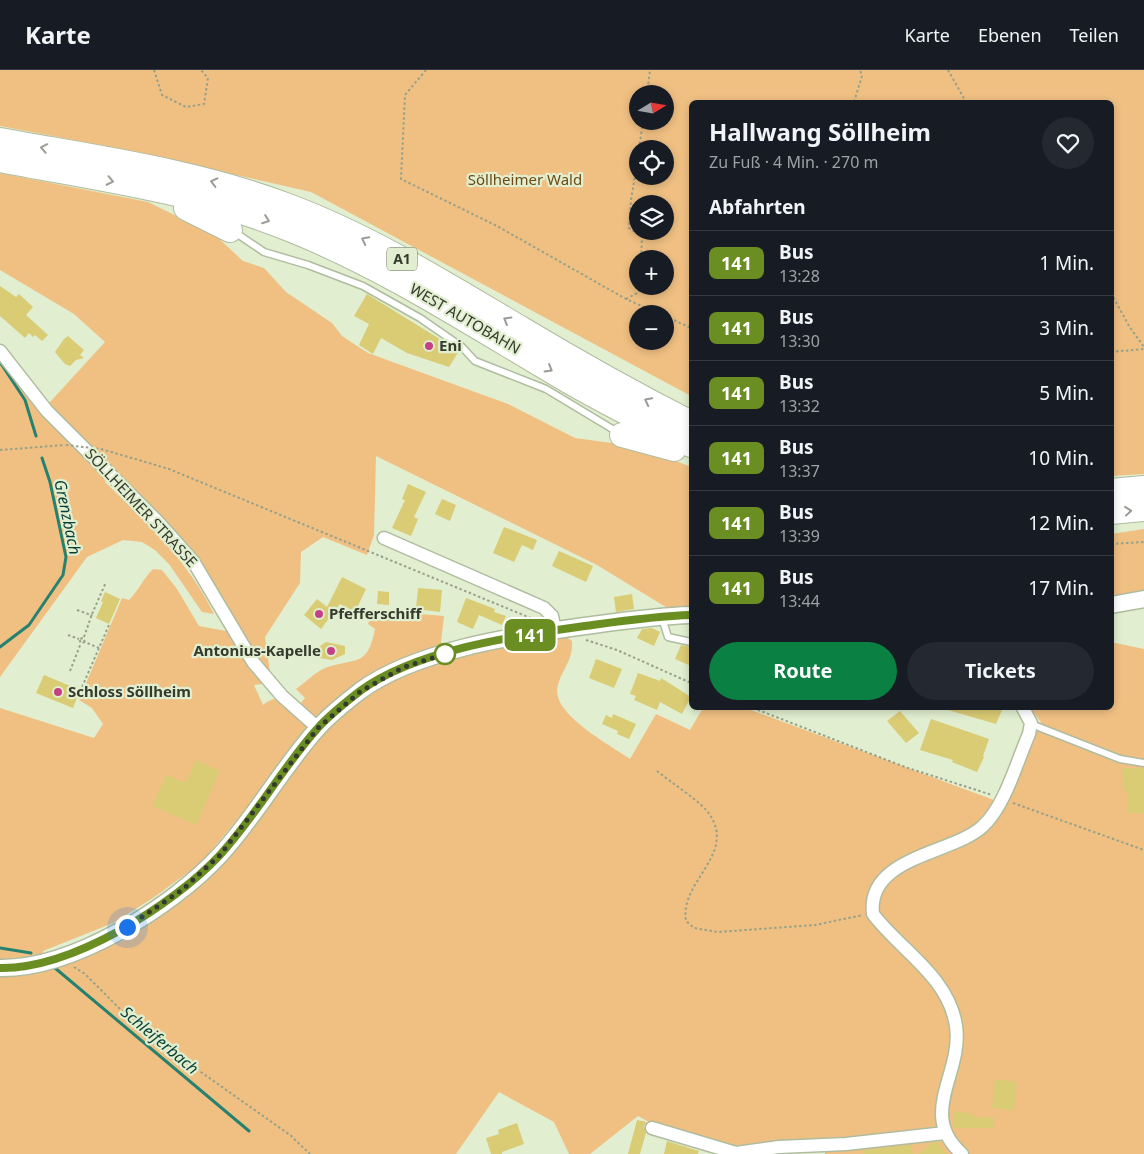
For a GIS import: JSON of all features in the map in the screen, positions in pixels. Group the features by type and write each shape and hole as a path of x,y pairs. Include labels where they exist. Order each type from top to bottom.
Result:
{"highway":[{"name":"A1","path":"0,140 87,166"},
{"name":"A1","path":"0,160 87,166"},
{"name":"WEST AUTOBAHN","path":"87,166 134,186 234,209 326,245 397,280 624,412 689,444"},
{"name":"WEST AUTOBAHN","path":"87,166 177,173 237,188 320,218 397,256 595,372 689,421"},
{"path":"134,186 154,199 195,212 230,230"},
{"path":"622,435 689,452"},
{"path":"1114,492 1144,488"},
{"path":"1114,512 1144,509"}],"street":[{"name":"SÖLLHEIMER STRASSE","path":"0,351 47,411 158,522 193,561 253,662 282,696 318,728"},
{"path":"384,538 544,608 552,616 555,630"},
{"path":"1114,604 1144,599"},
{"path":"0,968 36,964 60,957 127,927 182,890 220,855 318,728 361,691 404,667 453,651 555,630 689,614"},
{"path":"962,1154 952,1145 945,1133 941,1118 941,1105 955,1058 956,1026 954,1013 939,986 926,970 873,914 874,898 879,886 893,872 910,861 982,828 994,816 1031,724 1024,710"},
{"path":"652,1128 736,1153 779,1147 846,1144 945,1133"}],"lane":[{"path":"230,230 264,252 308,265 363,286 427,323 462,347 475,362 546,389 622,435"},
{"path":"662,616 668,637 689,642"},
{"path":"1031,724 1120,759 1144,763"}],"path":[{"path":"154,70 162,95 186,106 204,104 208,78 200,70"},
{"path":"426,70 405,94 401,179 497,226 640,305"},
{"path":"648,85 650,70"},
{"path":"855,100 862,76 860,70"},
{"path":"948,70 965,100"},
{"path":"634,185 629,228 642,237 641,250"},
{"path":"626,299 633,295"},
{"path":"1114,298 1144,348 1114,352"},
{"path":"674,320 689,327"},
{"path":"0,450 66,445 101,449 169,469 511,609 555,630"},
{"path":"1114,544 1144,542"},
{"path":"85,642 83,638 106,582"},
{"path":"77,610 92,616"},
{"path":"82,687 108,625"},
{"path":"68,635 79,639 83,638"},
{"path":"578,637 617,650 689,682"},
{"path":"70,672 81,643 79,639"},
{"path":"81,643 85,642 99,648"},
{"path":"757,710 905,767 1002,798 1144,850"},
{"path":"657,771 700,805 710,815 715,826 717,838 714,852 700,878 690,890 686,903 686,921 694,928 718,932 795,927 873,914"},
{"path":"60,957 85,974 140,1029 283,1129 310,1154"}],"green space":[{"name":"Söllheimer Wald","path":"0,70 1144,70 1144,474 1114,476 1114,100 689,100 689,395 311,192 136,152 0,126"},
{"path":"0,173 148,202 215,235 243,261 264,268 286,292 332,323 342,336 368,353 508,404 575,438 619,444 661,455 689,466 689,609 669,609 597,565 376,456 374,535 367,555 323,537 301,552 300,583 265,637 270,672 262,684 254,685 263,705 276,699 300,704 305,698 296,689 314,675 325,668 353,661 364,656 372,641 375,629 368,624 373,610 444,616 439,660 496,647 566,637 572,641 571,654 558,685 558,696 562,706 583,727 630,759 656,714 690,730 702,710 751,710 1002,803 1029,742 1041,722 1032,710 1114,710 1114,643 1144,649 1144,1154 825,1154 824,1140 742,1149 649,1122 638,1116 590,1154 569,1154 554,1122 499,1092 456,1154 0,1154 0,974 10,974 178,900 250,804 201,863 153,898 113,923 43,951 42,957 0,963 0,708 94,738 103,724 92,708 79,700 122,598 129,600 153,569 162,570 177,589 199,626 226,631 203,588 179,553 149,520 106,480 105,482 151,528 179,560 204,595 214,614 202,612 169,564 155,550 142,542 123,540 87,557 0,677 0,362 40,413 105,342 74,314 0,270"},
{"path":"1144,529 1144,592 1114,598 1114,534"}],"building":[{"path":"0,286 16,297 19,294 33,307 26,315 48,335 42,341 29,333 25,338 0,316"},
{"path":"367,294 459,351 449,367 407,353 381,338 373,354 359,345 369,324 354,316"},
{"path":"68,336 84,350 80,355 84,358 76,360 70,366 65,364 55,352"},
{"path":"408,484 426,492 414,517 418,519 411,536 392,528 405,500 402,499"},
{"path":"442,499 456,505 450,521 435,514"},
{"path":"504,527 537,540 533,550 522,545 514,562 493,553"},
{"path":"559,551 593,566 586,582 552,566"},
{"path":"342,577 366,589 355,612 340,604 321,629 304,615 317,599 327,607"},
{"path":"418,588 442,590 440,612 416,609"},
{"path":"378,591 389,592 389,605 377,604"},
{"path":"105,592 120,599 109,624 96,618"},
{"path":"632,594 634,609 616,612 614,597"},
{"path":"466,598 495,609 494,612 506,616 502,625 479,615 473,629 457,622"},
{"path":"652,628 660,632 654,646 637,638 642,629"},
{"name":"Antonius-Kapelle","path":"326,642 345,646 345,654 332,660 319,658 317,648"},
{"path":"681,645 689,647 689,665 675,659"},
{"path":"596,659 622,669 614,688 589,678"},
{"path":"638,673 660,681 661,678 689,696 689,701 682,714 660,702 657,710 634,700 636,696 630,694"},
{"name":"Schloss Söllheim","path":"44,675 80,690 73,708 36,693"},
{"path":"948,710 1002,710 996,724"},
{"path":"900,711 919,733 906,743 887,721"},
{"path":"613,714 636,724 629,739 617,734 618,731 602,724 606,715 612,718"},
{"path":"931,719 989,739 977,772 952,762 953,760 920,750"},
{"path":"196,760 220,771 196,825 152,806 166,775 186,783"},
{"path":"1122,768 1144,768 1144,813 1128,813 1127,791 1123,791"},
{"path":"995,1079 1017,1082 1014,1110 992,1108"},
{"path":"953,1111 974,1114 974,1117 994,1118 994,1128 954,1128"},
{"path":"637,1120 647,1122 644,1126 646,1133 640,1154 628,1154"},
{"path":"517,1123 524,1144 502,1152 502,1154 491,1154 486,1138 499,1134 498,1130"},
{"path":"667,1141 699,1151 698,1154 664,1154"},
{"path":"933,1142 937,1142 947,1154 918,1154"},
{"path":"911,1145 913,1154 863,1154 862,1150"}],"waterway":[{"name":"Grenzbach","path":"0,362 25,400 36,436"},
{"name":"Grenzbach","path":"0,647 29,625 63,575 66,557 50,482 42,458"},
{"name":"Schleiferbach","path":"0,948 31,953"},
{"name":"Schleiferbach","path":"55,968 249,1131"}],"bus line":[{"name":"141","path":"0,968 36,964 94,944 127,927 182,890 220,855 318,728 361,691 384,677 404,667 453,651 555,630 663,616 689,615"}],"place":[{"name":"Eni","path":"429,346"},
{"name":"Pfefferschiff","path":"319,614"},
{"name":"Antonius-Kapelle","path":"331,651"},
{"name":"Schloss Söllheim","path":"58,692"}],"route":[{"path":"127,927 182,890 220,855 318,728 361,691 404,667 445,654"}]}
